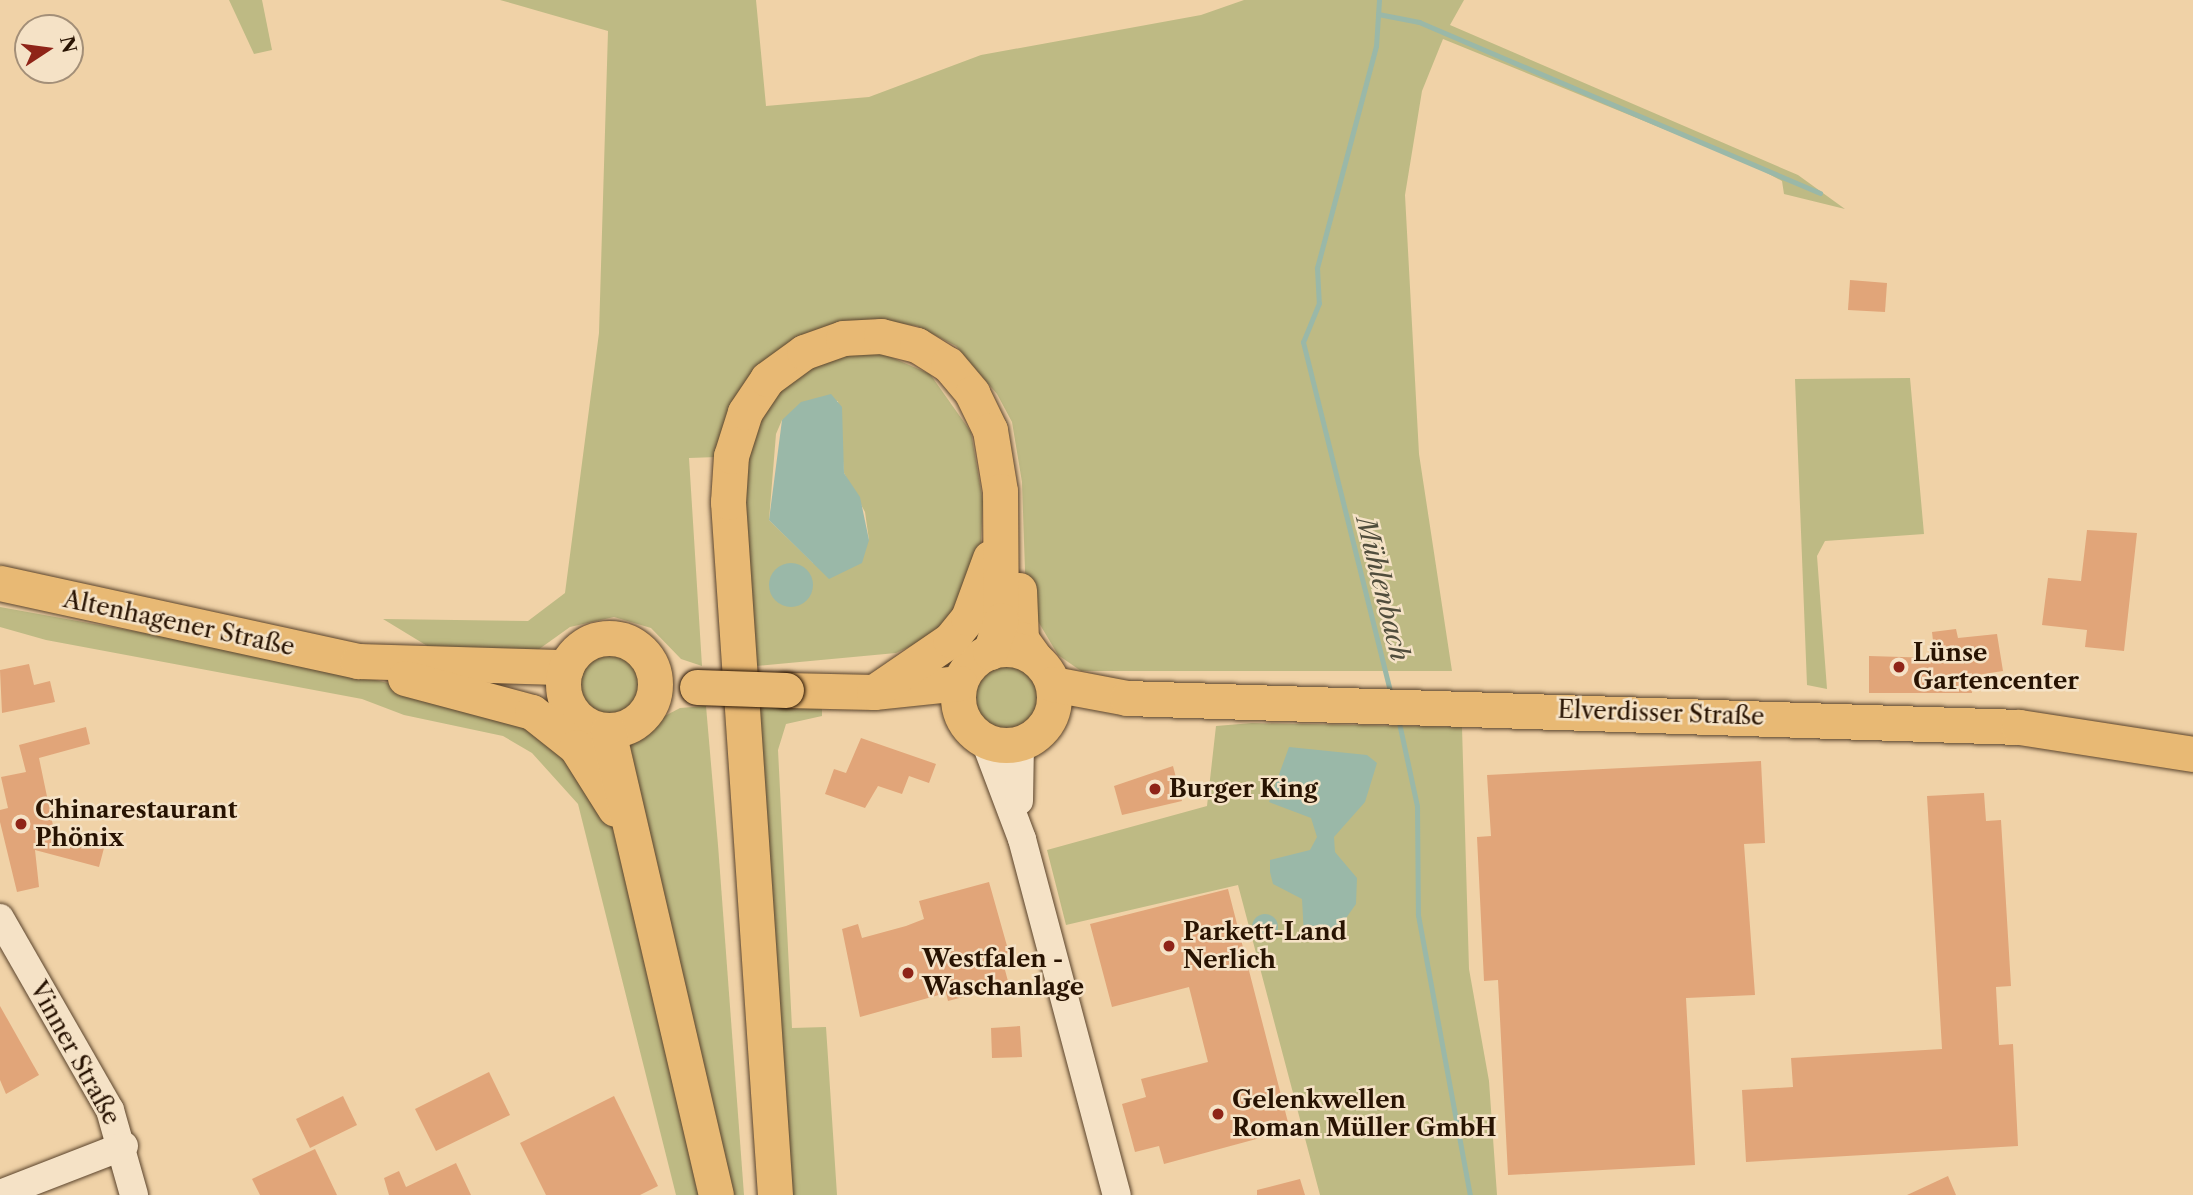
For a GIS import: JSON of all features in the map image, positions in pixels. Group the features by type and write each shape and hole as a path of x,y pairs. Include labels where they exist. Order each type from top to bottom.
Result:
{"main road":[{"path":"887,321 952,350 996,401 1016,477 1021,639 1046,687"},
{"path":"775,1195 736,613 731,456 745,412 767,379 804,352 843,338 881,336 918,345 948,363 990,430 1000,491 1001,620 990,652"},
{"path":"874,692 941,647 968,618 988,570 1000,491"},
{"name":"Altenhagener Straße","path":"0,583 373,666 566,681"},
{"path":"697,687 650,708 625,728 608,731 578,719 566,681 584,645 617,638 636,646 653,668 697,687 960,697"},
{"path":"1007,649 1046,687 1020,744 985,741 960,697 970,666 990,652 1007,649"},
{"path":"373,666 513,703 550,723 603,780 641,878"},
{"path":"650,708 653,668"},
{"name":"Elverdisser Straße","path":"1046,687 1127,698 1398,704 2019,727 2193,754"},
{"path":"608,731 716,1195"}],"street":[{"path":"985,741 1022,839 1117,1195"},
{"path":"1020,744 1022,839"},
{"name":"Vinner Straße","path":"0,918 110,1110 124,1146 134,1195"},
{"path":"0,1194 124,1146"}],"shaded area":[{"path":"229,0 262,0 272,50 254,54"},
{"path":"500,0 756,0 766,106 869,97 981,55 1201,15 1244,0 1464,0 1450,25 1798,175 1845,209 1784,194 1782,181 1752,165 1443,39 1422,91 1405,195 1419,454 1452,671 1081,671 1058,655 1026,601 1022,482 1012,422 997,394 956,346 917,326 875,320 797,345 717,457 689,458 702,666 681,659 651,628 614,617 570,627 535,652 429,647 383,619 528,621 565,593 599,333 608,31"},
{"path":"879,352 930,374 971,432 983,502 980,561 945,630 896,653 746,667 734,521 754,409 822,356","holes":["838,401 844,473 865,512 869,540 813,563 769,520 776,434 782,420"]},
{"path":"1910,378 1924,534 1825,541 1817,556 1827,689 1807,685 1795,379"},
{"path":"831,394 842,407 844,473 860,497 869,540 862,563 829,579 769,520 782,420 801,402"},
{"path":"791,563 807,569 813,585 807,601 791,607 775,601 769,585 775,569"},
{"path":"0,607 265,655 515,712 600,793 616,836 701,1195 676,1195 578,804 532,753 503,736 404,715 362,699 46,640 0,627"},
{"path":"601,650 615,650 628,656 637,665 643,685 641,698 633,710 615,720 601,720 588,714 579,705 573,692 573,678 579,665 588,656"},
{"path":"1006,661 1026,667 1036,677 1042,697 1036,717 1026,727 1006,733 986,727 976,717 970,697 976,677 986,667"},
{"path":"706,706 744,1195 727,1195 619,740 680,708"},
{"path":"748,707 822,708 822,716 786,724 778,750 792,1028 826,1027 837,1195 781,1195"},
{"path":"1252,723 1462,727 1469,969 1489,1081 1497,1195 1320,1195 1238,885 1066,925 1047,850 1207,806 1216,726"},
{"path":"1289,747 1367,755 1377,763 1365,802 1334,837 1335,852 1357,878 1356,904 1339,928 1312,942 1304,936 1302,899 1273,884 1270,872 1270,860 1310,850 1317,837 1311,818 1269,802"},
{"path":"1265,914 1274,918 1278,927 1274,936 1265,940 1256,936 1252,927 1256,918"}],"building":[{"path":"1850,280 1887,283 1885,312 1848,310"},
{"path":"2087,530 2137,533 2124,651 2085,647 2087,630 2042,625 2048,578 2081,581"},
{"path":"1956,629 1958,638 1997,634 2003,671 1970,676 1972,693 1869,693 1869,656 1935,658 1932,632"},
{"path":"29,664 34,685 50,681 55,702 2,713 0,670"},
{"path":"86,727 90,744 39,758 55,835 104,848 99,867 35,850 39,887 17,892 0,822 0,810 8,808 1,777 26,772 19,745"},
{"path":"861,738 936,764 929,783 909,776 902,794 878,786 865,808 825,794 834,769 846,773"},
{"path":"1761,761 1765,843 1744,844 1755,995 1686,998 1695,1165 1508,1175 1498,980 1484,981 1477,837 1491,836 1487,775"},
{"name":"Burger King","path":"1173,766 1182,801 1122,815 1114,786"},
{"path":"1984,793 1986,821 2001,820 2011,986 1996,987 1999,1045 2013,1044 2018,1146 1746,1162 1742,1090 1793,1087 1791,1058 1942,1049 1927,796"},
{"path":"989,882 1009,953 1001,955 1009,985 948,1001 946,993 860,1017 842,929 858,924 862,938 906,926 924,919 919,901"},
{"path":"1228,889 1290,1130 1164,1164 1159,1146 1135,1152 1122,1104 1146,1097 1141,1079 1208,1062 1189,987 1112,1007 1090,924"},
{"path":"0,1006 39,1075 6,1094 0,1080"},
{"path":"1020,1026 1022,1057 992,1058 991,1028"},
{"path":"489,1072 510,1115 436,1151 415,1109"},
{"path":"343,1096 357,1125 310,1148 296,1119"},
{"path":"614,1096 658,1186 640,1195 546,1195 520,1143"},
{"path":"315,1149 337,1195 260,1195 252,1179"},
{"path":"456,1163 471,1195 389,1195 384,1178 399,1171 406,1187"},
{"path":"1948,1176 1956,1195 1907,1195"},
{"path":"1300,1179 1305,1195 1257,1195 1257,1190"}],"waterway":[{"name":"Mühlenbach","path":"1379,0 1376,46 1317,268 1319,303 1303,342 1391,696"},
{"path":"1378,14 1419,22 1820,193"},
{"name":"Mühlenbach","path":"1398,718 1417,806 1418,915 1470,1195"}],"place":[{"name":"Lünse Gartencenter","path":"1899,667"},
{"name":"Burger King","path":"1155,789"},
{"name":"Chinarestaurant Phönix","path":"21,824"},
{"name":"Parkett-Land Nerlich","path":"1169,946"},
{"name":"Westfalen - Waschanlage","path":"908,973"},
{"name":"Gelenkwellen Roman Müller GmbH","path":"1218,1114"}]}
